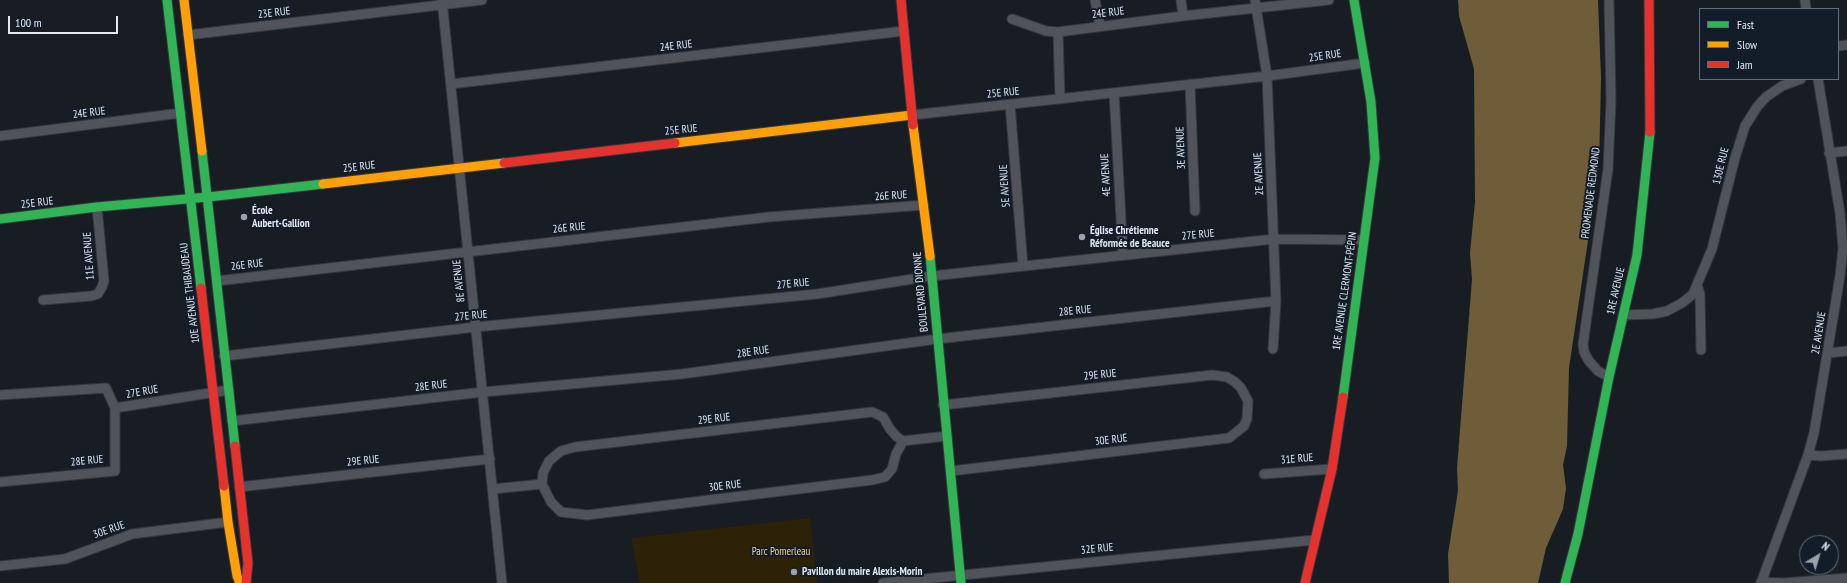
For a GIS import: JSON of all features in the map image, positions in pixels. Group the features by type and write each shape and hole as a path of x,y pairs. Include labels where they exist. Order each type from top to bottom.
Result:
{"street":[{"name":"10E AVENUE THIBAUDEAU","path":"167,0 192,199 228,522 236,571 240,583"},
{"path":"184,0 208,197 224,356 248,563 246,583"},
{"name":"23E RUE","path":"188,35 442,2 482,0"},
{"name":"BOULEVARD DIONNE","path":"901,0 912,115 932,276 960,579"},
{"path":"1095,0 1100,26"},
{"path":"1181,0 1183,16"},
{"name":"24E RUE","path":"1012,19 1046,32 1058,32 1183,16 1256,4 1328,0"},
{"name":"1RE AVENUE CLERMONT-PÉPIN","path":"1305,583 1332,469 1374,171 1375,145 1372,102 1354,0"},
{"name":"PROMENADE REDMOND","path":"1609,0 1611,101 1608,169 1583,344 1584,352 1589,361 1598,372 1609,377"},
{"name":"1RE AVENUE","path":"1565,583 1578,534 1609,377 1637,255 1649,144 1649,0"},
{"name":"8E AVENUE","path":"442,2 502,583"},
{"name":"2E AVENUE","path":"1256,4 1267,76 1276,301 1273,349"},
{"name":"24E RUE","path":"451,84 904,31"},
{"path":"1058,32 1060,99"},
{"name":"25E RUE","path":"0,219 97,207 192,199 912,115 1267,76 1365,63"},
{"name":"130E RUE","path":"1623,315 1653,314 1667,311 1693,294 1712,249 1734,158 1745,126 1757,107 1766,97 1782,86 1798,80"},
{"name":"2E AVENUE","path":"1761,582 1808,455 1817,419 1845,248 1818,80"},
{"name":"3E AVENUE","path":"1190,84 1196,210"},
{"name":"4E AVENUE","path":"1114,93 1123,255"},
{"name":"5E AVENUE","path":"1010,104 1023,266"},
{"name":"24E RUE","path":"0,136 181,114"},
{"path":"1829,153 1847,151"},
{"name":"26E RUE","path":"216,281 768,217 924,205"},
{"name":"11E AVENUE","path":"43,300 98,294 104,281 97,207"},
{"name":"27E RUE","path":"224,356 476,327 817,294 932,276 1274,239 1364,240"},
{"path":"1697,285 1700,294 1701,350"},
{"name":"28E RUE","path":"232,421 483,392 682,374 937,339 1276,301"},
{"path":"1828,353 1847,351"},
{"name":"29E RUE","path":"943,405 1220,375 1227,376 1235,382 1241,388 1248,401"},
{"name":"27E RUE","path":"0,395 106,388 115,408 229,390"},
{"name":"30E RUE","path":"951,471 1229,438 1244,426 1247,419 1248,401"},
{"name":"28E RUE","path":"0,482 115,471 115,408"},
{"name":"29E RUE","path":"542,484 543,473 549,460 561,451 575,446 872,412 883,417 890,429 903,441"},
{"path":"903,441 947,436"},
{"name":"30E RUE","path":"542,484 551,502 561,512 587,515 872,480 885,477 892,469 896,454 903,441"},
{"path":"1808,455 1821,456 1847,454"},
{"name":"29E RUE","path":"239,487 490,459"},
{"name":"31E RUE","path":"1264,474 1332,469"},
{"path":"492,490 542,484"},
{"name":"30E RUE","path":"0,566 65,559 132,534 228,522"},
{"name":"32E RUE","path":"883,583 960,579 1314,540"},
{"path":"1761,582 1847,578"}],"green space":[{"name":"Parc Pomerleau","path":"810,518 817,583 640,583 631,538"}],"shaded area":[{"path":"1458,0 1598,0 1601,78 1599,167 1569,368 1567,446 1563,465 1566,488 1563,509 1546,548 1538,583 1449,583 1448,554 1458,491 1457,468 1472,279 1470,253 1475,202 1474,69 1459,16"}],"traffic: fast":[{"path":"167,0 201,288"},
{"path":"1343,397 1375,158 1371,102 1354,0"},
{"path":"1565,583 1578,534 1609,377 1637,255 1650,132"},
{"path":"202,151 235,446"},
{"path":"0,219 97,207 208,197 323,184"},
{"path":"930,256 961,583"}],"traffic: slow":[{"path":"184,0 202,151"},
{"path":"675,143 912,115"},
{"path":"913,125 930,256"},
{"path":"323,184 504,163"},
{"path":"224,486 228,522 237,576 240,583"}],"traffic: jam":[{"path":"901,0 913,125"},
{"path":"1649,0 1650,132"},
{"path":"504,163 675,143"},
{"path":"201,288 224,486"},
{"path":"1305,583 1332,469 1343,397"},
{"path":"235,446 248,563 246,583"}],"place":[{"name":"École Aubert-Gallion","path":"244,217"},
{"name":"Église Chrétienne Réformée de Beauce","path":"1082,237"},
{"name":"Pavillon du maire Alexis-Morin","path":"794,572"}]}
